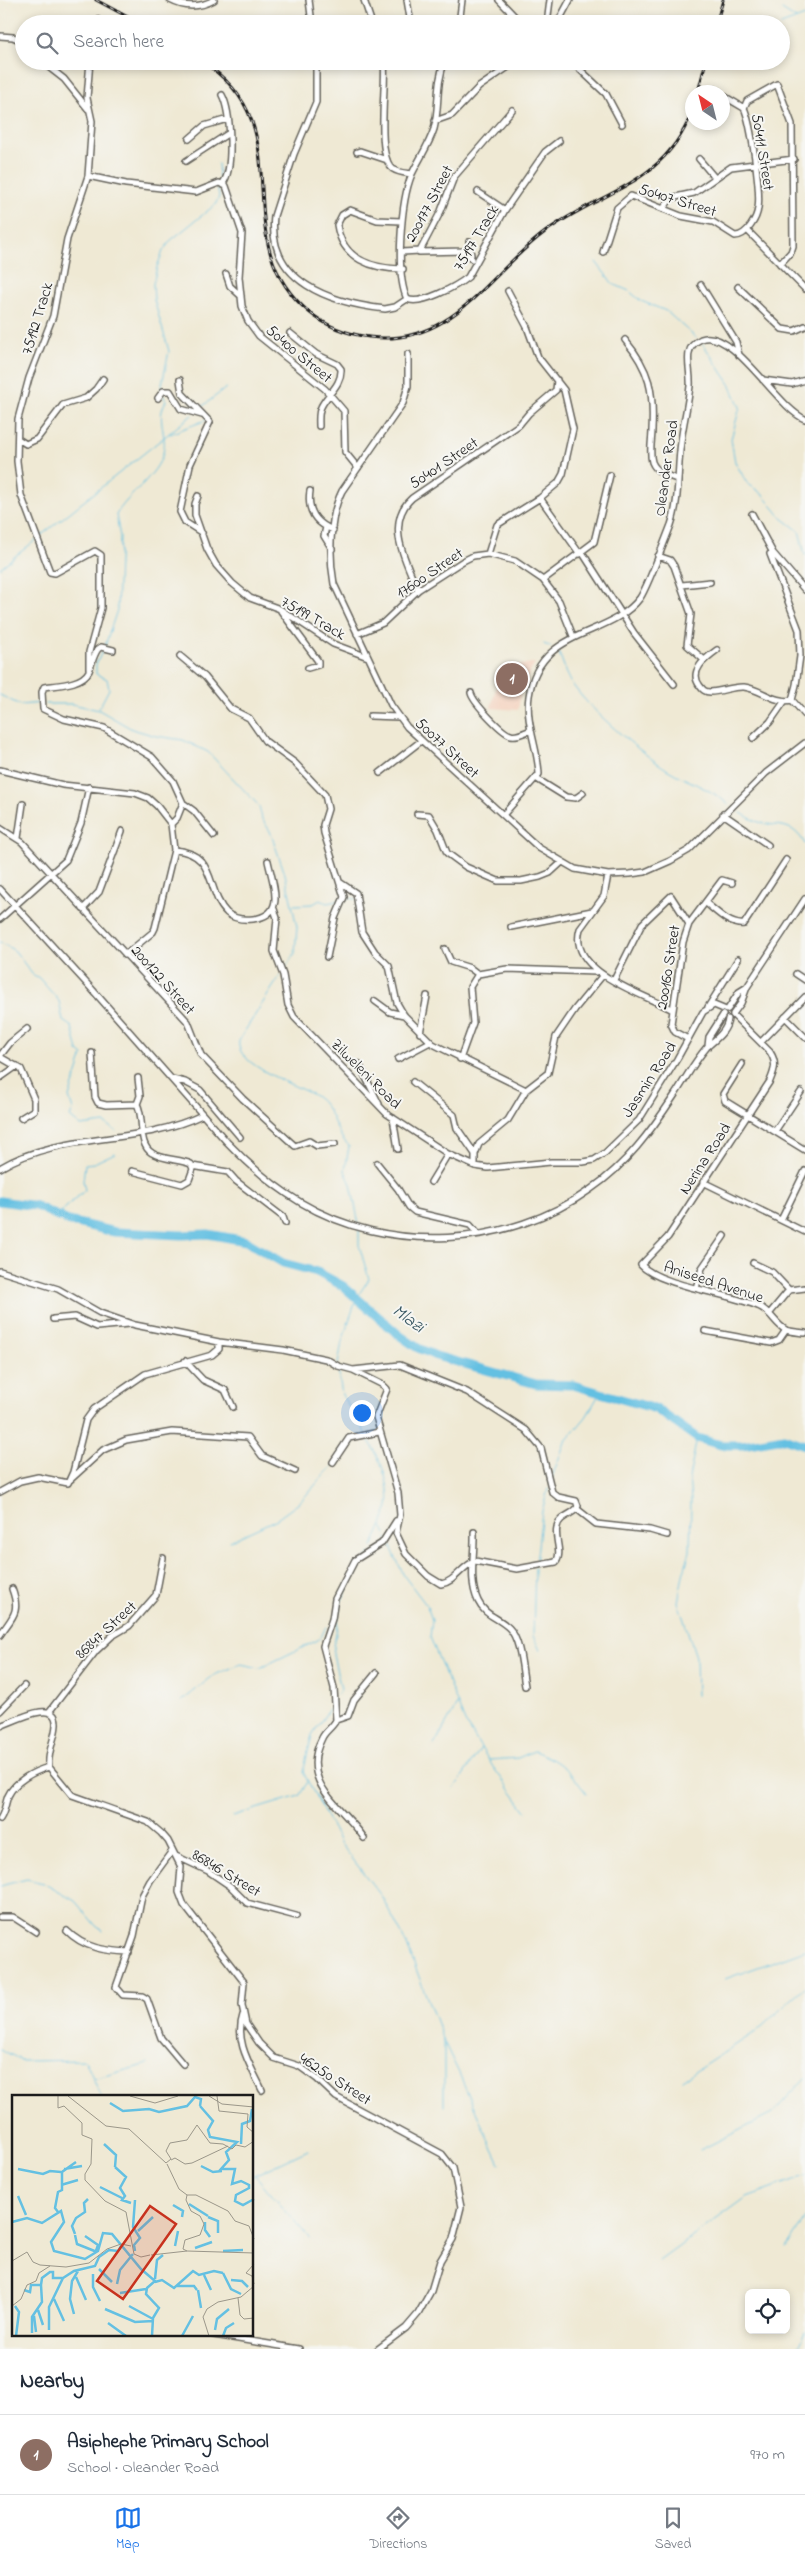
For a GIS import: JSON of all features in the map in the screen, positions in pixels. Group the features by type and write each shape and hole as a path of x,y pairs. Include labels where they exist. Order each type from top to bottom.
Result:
{"street":[{"path":"170,0 190,7 205,5 214,0"},
{"path":"309,0 311,15"},
{"path":"364,0 369,15"},
{"path":"406,0 409,15"},
{"path":"460,15 462,0"},
{"path":"499,0 513,15"},
{"path":"548,15 550,0"},
{"path":"562,15 570,0"},
{"path":"0,36 15,38"},
{"path":"52,70 64,79 89,110"},
{"name":"75192 Track","path":"89,70 87,98 92,121 88,176 68,239 53,316 22,398 18,419 17,461 22,501 38,535 50,572 55,573 90,554 99,552 101,608 89,652 89,669"},
{"name":"75197 Track","path":"316,70 316,102 294,154 274,216 273,226 278,253 299,281 326,296 385,310 395,308 407,299 416,301 461,282 473,268 505,210 545,152 559,141"},
{"path":"384,70 384,153 393,169 402,173 412,174"},
{"path":"407,299 403,269 401,221 406,191 412,174 430,139 436,121 438,80 442,70"},
{"path":"436,121 452,115 479,87 504,70"},
{"path":"581,70 606,94 622,124"},
{"path":"744,108 747,101 776,84 791,118 794,160 791,189 793,248 780,264"},
{"path":"88,176 126,184 191,192 205,190 218,183 223,183 228,175 229,132 228,107 222,95"},
{"name":"50411 Street","path":"730,100 744,108 751,128 758,209 747,230"},
{"name":"200177 Street","path":"402,252 417,252 441,212 454,177 512,110"},
{"path":"189,139 206,126 228,119"},
{"path":"186,161 229,132"},
{"path":"357,152 360,151 387,160"},
{"path":"699,159 715,178"},
{"path":"663,208 671,198 694,193 736,165 755,165 794,160"},
{"name":"50400 Street","path":"223,183 228,189 242,233 239,264 244,314 259,336 331,395 344,411 345,452 358,468"},
{"path":"478,192 505,210"},
{"name":"50407 Street","path":"603,252 617,209 629,196 681,216 713,222 737,236 747,230"},
{"path":"401,221 377,220 350,210 342,216 337,225 343,245 356,258 385,269 403,269"},
{"path":"747,230 805,289"},
{"path":"469,242 473,268"},
{"path":"417,252 466,252 472,259"},
{"path":"226,274 230,286 241,296"},
{"path":"700,285 736,342 739,355"},
{"path":"738,287 782,329 794,331 805,326"},
{"path":"488,554 497,525 540,498 562,477 574,429 570,406 564,390 537,355 527,327 508,291"},
{"path":"290,333 316,354 340,368 340,375 331,395 320,410 319,426"},
{"name":"Oleander Road","path":"537,779 538,767 530,730 529,696 539,668 556,648 573,636 620,614 641,597 671,523 690,387 689,355 692,346 699,340 710,338 720,342 739,355 793,412 805,419"},
{"path":"625,340 643,363 648,378 653,410 651,455 653,464 663,474 677,479"},
{"name":"50077 Street","path":"408,354 408,386 404,401 338,499 333,530 334,584 391,705 399,717 421,741 539,848 561,863 586,872 608,875 645,872 670,862 689,850 766,773 805,743"},
{"path":"18,439 26,444 37,440 63,405 86,398 103,379"},
{"name":"50401 Street","path":"418,590 398,537 398,522 402,510 412,498 519,425 556,390 556,379"},
{"path":"180,380 182,393 206,416 210,424 197,446 190,465 180,512 188,524 203,533"},
{"path":"763,380 792,384 805,380"},
{"path":"158,398 163,392 170,391 180,409 206,416"},
{"path":"543,580 581,553 596,537 610,476"},
{"path":"310,491 309,506 326,527 333,530"},
{"name":"75199 Track","path":"198,496 195,513 212,558 232,582 250,598 280,609 338,646 368,658"},
{"path":"540,498 581,553 620,614 674,684"},
{"path":"752,514 772,553 798,630 800,656 792,700"},
{"path":"326,527 324,536 333,549"},
{"path":"772,553 805,590"},
{"name":"17600 Street","path":"357,634 388,620 418,590 463,561 473,556 488,554 514,561 543,580 558,601 573,636"},
{"path":"658,556 671,562 682,585 691,614 687,644 703,660"},
{"path":"682,585 710,582"},
{"path":"280,609 318,661 318,665 308,668"},
{"path":"113,650 102,647 98,649 89,669 82,677 68,683 44,686 41,702 46,713 111,731 152,757 173,781 183,803 194,811 214,836"},
{"path":"717,650 703,660 696,679 706,692 746,687 784,702 792,700"},
{"path":"180,656 205,677 231,709 249,718 265,741 295,763 325,795 328,802 323,825 324,833 341,882 344,897 335,918 327,957"},
{"path":"471,693 476,703 506,733 516,736 530,730"},
{"path":"792,700 805,715"},
{"path":"753,738 770,722 784,702"},
{"path":"370,716 399,717"},
{"path":"380,773 421,741"},
{"path":"0,770 56,783 135,793 148,798 163,812 171,824 174,850 153,932 125,955"},
{"path":"503,815 537,779 566,797 576,798 583,793"},
{"path":"0,919 52,876 68,856 88,800 89,787"},
{"path":"171,824 183,803"},
{"path":"18,838 22,804"},
{"path":"417,814 429,815 434,821 447,853 466,867 498,881 510,882 540,877 550,873 561,863"},
{"path":"723,814 768,845"},
{"name":"200122 Street","path":"0,828 18,838 188,1022 201,1055 243,1099 293,1145 309,1141 316,1146 335,1144"},
{"path":"82,908 100,892 122,831"},
{"path":"174,850 193,854 203,864 224,909 232,916 253,919 269,915 274,909"},
{"path":"706,903 727,919 738,925 744,924 786,860"},
{"name":"Zilweleni Road","path":"268,861 275,898 274,909 277,918 274,951 283,975 287,1001 294,1017 380,1107 393,1118 448,1154 475,1166 488,1168 594,1160"},
{"path":"608,875 604,896 580,929 578,944 586,962 601,973 673,1010"},
{"path":"689,924 722,880 727,879 732,883"},
{"path":"341,882 356,893 362,932 375,952 389,966 397,1003 404,1016 430,1042 460,1059 526,1090"},
{"path":"0,889 238,1153 276,1186 322,1213 388,1233 436,1238 478,1234 536,1220 592,1189 638,1146 708,1046 726,1027 728,1014 739,992 747,987"},
{"name":"200160 Street","path":"614,980 627,950 642,924 671,896 689,924 683,942 672,1028 688,1039"},
{"path":"708,1046 709,1037 728,1014 741,1003 747,987 805,899"},
{"path":"512,927 592,911"},
{"path":"445,949 451,962 470,968 478,974 507,969 601,973"},
{"name":"Jasmin Road","path":"594,1160 617,1142 639,1120 703,1012 738,959"},
{"path":"475,1166 475,1154 481,1141 508,1120 526,1090 548,1073 556,1037 601,973"},
{"path":"460,1059 473,1023 470,987 478,974"},
{"path":"796,974 805,980"},
{"path":"420,1033 427,996"},
{"path":"708,1007 714,1005 728,1014 762,1042 805,997"},
{"path":"375,1001 390,1012 404,1016"},
{"path":"785,1017 805,1037"},
{"path":"21,1118 34,1110 36,1104 23,1073 17,1066 0,1056 10,1042 27,1029"},
{"path":"398,1059 430,1042"},
{"name":"Nerina Road","path":"641,1265 668,1237 770,1081 775,1068 774,1059 762,1042"},
{"path":"92,1052 95,1097 98,1103 137,1104"},
{"path":"359,1064 380,1107"},
{"path":"742,1064 723,1094 725,1101 805,1150"},
{"path":"0,1078 17,1066"},
{"path":"138,1078 140,1096 137,1104 145,1145 152,1153 192,1166 228,1172 236,1181 283,1217 285,1223"},
{"path":"171,1079 185,1082 200,1090 240,1137"},
{"path":"413,1082 454,1115 457,1128 475,1154"},
{"path":"775,1131 801,1092"},
{"path":"0,1168 14,1160 39,1151 73,1142 143,1133 177,1126 202,1115"},
{"path":"393,1118 398,1149"},
{"path":"432,1182 448,1154"},
{"path":"377,1163 398,1189 409,1207 415,1212 470,1225 478,1234"},
{"path":"132,1171 182,1184 191,1177 192,1166"},
{"path":"781,1220 802,1184 805,1170"},
{"path":"704,1182 805,1232"},
{"path":"696,1288 702,1268 724,1236"},
{"path":"753,1263 772,1272 789,1290"},
{"name":"Aniseed Avenue","path":"641,1265 655,1275 696,1288 727,1295 770,1313 786,1330"},
{"path":"0,1271 58,1289 100,1313 129,1324 219,1342 284,1350 326,1360 383,1384 387,1389 376,1417 396,1485 400,1515 396,1533 399,1542 414,1562 434,1581 441,1584 445,1584 475,1561 517,1569 556,1562 559,1556 557,1526 561,1519 577,1509"},
{"path":"770,1313 789,1290 805,1288"},
{"path":"52,1319 75,1317 97,1327 129,1324"},
{"path":"705,1331 771,1343 779,1340 786,1330 805,1333"},
{"path":"70,1481 86,1420 94,1409 145,1374 185,1361 212,1355 218,1349 219,1342"},
{"path":"185,1361 203,1380 225,1390 232,1407"},
{"path":"353,1370 392,1364 405,1366 467,1392 506,1416 537,1440 545,1458 552,1492 558,1497 576,1501 577,1509 586,1518 596,1524 650,1530 667,1535"},
{"path":"0,1492 30,1478 45,1477 64,1483 70,1481 110,1446 126,1440 172,1432 248,1438 262,1456 295,1470"},
{"path":"333,1462 349,1438 379,1432"},
{"path":"336,1720 334,1688 323,1646 332,1620 335,1599 355,1560 382,1543 400,1515"},
{"path":"474,1532 475,1561 472,1583 478,1601 486,1613 505,1624 512,1632 525,1686"},
{"name":"86847 Street","path":"49,1712 96,1651 112,1636 129,1626 156,1595 163,1558"},
{"path":"0,1635 15,1616 16,1610 12,1589"},
{"path":"364,1838 352,1822 323,1792 317,1776 317,1757 321,1739 336,1720 348,1716 354,1700 376,1673"},
{"path":"0,1711 24,1686"},
{"path":"0,1726 32,1713 49,1712 56,1722 48,1756 49,1767 35,1772 17,1784 10,1792 0,1819"},
{"name":"46250 Street","path":"49,1767 72,1795 152,1825 166,1838 181,1867 179,1892 184,1906 244,1982 243,2014 249,2030 274,2058 299,2066 317,2079 333,2095 442,2154 453,2168 461,2212 453,2239 440,2261 431,2290 418,2314 406,2328 378,2349"},
{"path":"174,1854 150,1881 142,1896 129,1952 117,1979 118,1992 128,1997 142,1996 147,1999 161,2038 183,2064"},
{"name":"86846 Street","path":"174,1854 208,1871 230,1886 247,1903 296,1916"},
{"path":"0,1917 13,1917 36,1932"},
{"path":"67,1930 84,1944 129,1952"},
{"path":"243,2014 240,2028 243,2050 262,2090"},
{"path":"220,2336 299,2349"}],"shaded area":[{"path":"535,663 521,689 518,710 491,708 501,669"}],"waterway":[{"path":"782,10 790,15"},
{"path":"790,15 796,19"},
{"path":"790,22 805,16"},
{"path":"218,164 219,177"},
{"path":"161,389 169,351 154,300 153,284 157,267 163,251 171,240 215,205 219,197 218,189"},
{"path":"596,262 613,284 629,291 641,301 666,311 696,338"},
{"path":"703,344 730,384 740,407 731,439 735,462 747,483 765,496"},
{"path":"199,409 226,388"},
{"path":"105,646 117,610 120,537 116,515 149,477 160,461 164,446 162,414 166,401 163,395"},
{"path":"39,537 192,415"},
{"path":"170,434 206,420"},
{"path":"766,499 782,518 799,531 805,555"},
{"path":"0,568 36,540"},
{"path":"544,644 551,647"},
{"path":"99,708 109,689 107,679 96,674 96,664 103,650"},
{"path":"559,653 569,679 601,717 644,753 668,770 706,789 728,804"},
{"path":"0,695 20,705 42,703"},
{"path":"46,704 72,704 99,710 132,729 156,736 183,740 208,752 259,806 262,819 270,831 285,874 297,927 295,953 284,970"},
{"path":"741,813 756,821 789,828 800,836 805,844"},
{"path":"345,898 356,899"},
{"path":"294,905 313,904 320,900 327,903 341,900"},
{"path":"0,942 15,951 32,974 39,978 59,1001 63,1021 72,1027 78,1051 83,1055 69,1097 73,1110 70,1117 81,1126 104,1123 116,1131"},
{"path":"280,976 239,1040 240,1049 246,1058 256,1066 315,1096 326,1107 344,1141 349,1146 345,1171 351,1184 359,1225"},
{"path":"64,1219 62,1211 85,1190 83,1181 85,1164 94,1163 115,1153"},
{"name":"Mlazi","path":"0,1201 36,1206 68,1221 115,1232 181,1235 208,1234 246,1241 283,1263 317,1272 343,1286 399,1335 418,1348 436,1356 536,1384 573,1385 656,1409 697,1438 721,1445 742,1445 784,1438 805,1445"},
{"name":"Mlazi","path":"338,1364 342,1342 357,1297 369,1279 359,1245 359,1229"},
{"path":"338,1368 342,1395 365,1433"},
{"path":"551,1480 565,1442 586,1417 600,1393"},
{"path":"366,1436 383,1470 389,1498 385,1516 372,1547"},
{"path":"697,1438 689,1478 691,1500 690,1551 678,1602 696,1657 697,1696"},
{"path":"337,1461 356,1439"},
{"path":"230,1541 277,1519 299,1503 334,1464"},
{"path":"536,1564 542,1511 548,1489"},
{"path":"382,1526 386,1534"},
{"path":"387,1538 404,1576 427,1606 432,1620 430,1637 465,1722 493,1767 526,1811"},
{"path":"337,1695 341,1689 333,1655 340,1604 352,1578 370,1553"},
{"path":"535,1568 533,1636 540,1650"},
{"path":"182,1701 214,1675 241,1664 260,1668 318,1640 327,1627"},
{"path":"333,1703 312,1735 303,1772 341,1844 382,1897 406,1943 444,2042 444,2106"},
{"path":"434,1745 457,1705"},
{"path":"454,1789 481,1748"},
{"path":"489,1760 518,1758 534,1751 558,1763 587,1794"},
{"path":"233,1816 299,1796 307,1783"},
{"path":"0,1886 27,1879 43,1883 75,1901 96,1926 103,1931"},
{"path":"725,1979 805,1950"},
{"path":"682,2080 757,2031 805,1987"},
{"path":"445,2044 500,2164"},
{"path":"0,2049 23,2061 85,2060 101,2095"},
{"path":"93,2079 148,2064"},
{"path":"700,2150 772,2114 805,2078"},
{"path":"254,2175 308,2150"},
{"path":"255,2175 309,2238"},
{"path":"659,2261 747,2197 805,2176"},
{"path":"786,2248 805,2218"},
{"path":"797,2349 805,2332"}],"railway":[{"path":"96,0 124,15"},
{"path":"719,15 723,0"},
{"path":"212,70 233,88 251,118 259,150 264,217 270,251 283,283 309,312 322,321 353,334 369,337 398,337 423,331 446,320 467,304 524,249 545,232 629,184 648,171 665,156 685,126"},
{"path":"700,85 704,70"}],"place":[{"name":"Asiphephe Primary School","path":"512,679"}]}
